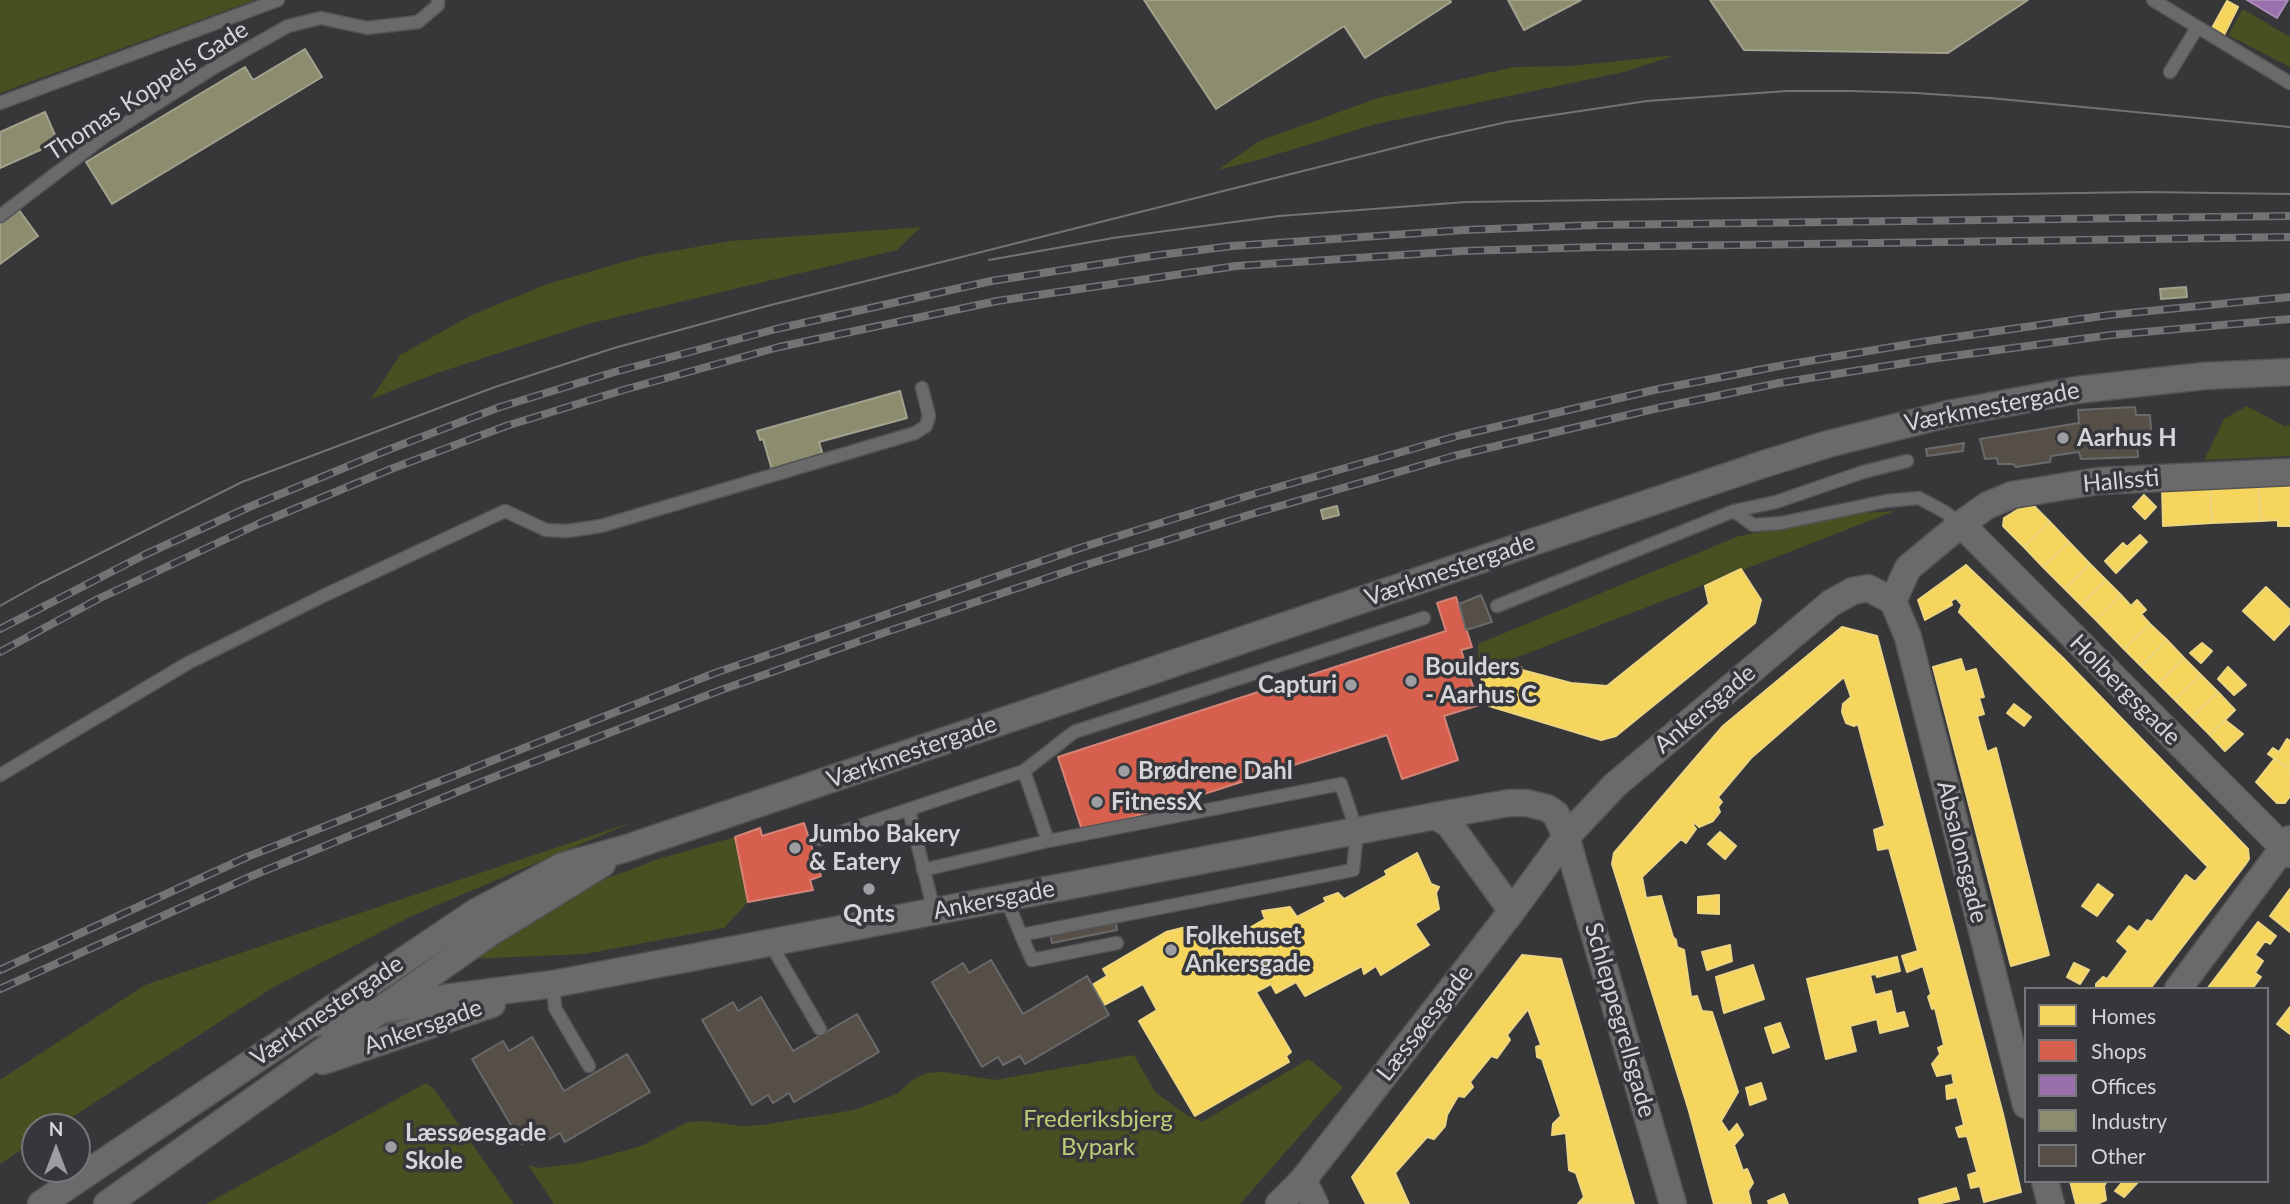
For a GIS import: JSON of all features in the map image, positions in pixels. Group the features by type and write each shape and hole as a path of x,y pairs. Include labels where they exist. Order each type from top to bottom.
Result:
{"street":[{"name":"Værkmestergade","path":"41,1204 476,912 563,866 627,848 1828,444 1948,414 2077,390 2204,376 2290,372"},
{"name":"Hallssti","path":"1961,524 1988,505 2012,495 2098,481 2290,472"},
{"path":"1893,601 1908,568 1961,524"},
{"name":"Holbergsgade","path":"1961,524 2288,848"},
{"name":"Ankersgade","path":"305,1025 445,998 553,984 1509,803 1527,803 1547,808 1556,814 1566,837 1615,785 1830,603 1868,588 1893,601"},
{"name":"Absalonsgade","path":"1893,601 1908,637 2024,1097"},
{"path":"1435,817 1449,824 1512,911"},
{"name":"Læssøesgade","path":"1279,1204 1303,1180 1512,911 1566,837"},
{"name":"Schleppegrellsgade","path":"1566,837 1673,1204"},
{"name":"Værkmestergade","path":"107,1204 488,934 627,848"},
{"path":"2180,987 2288,848"},
{"name":"Ankersgade","path":"294,1071 553,984"},
{"path":"1303,1180 1315,1204"},
{"path":"2046,1183 2051,1204"}],"lane":[{"name":"Thomas Koppels Gade","path":"0,103 278,0"},
{"name":"Thomas Koppels Gade","path":"0,216 104,137 215,67 288,26 321,18 367,28 418,22 438,5 438,0"},
{"path":"2153,0 2290,83"},
{"path":"2170,72 2197,28"},
{"path":"0,775 188,663 323,596 506,511 546,530 566,531 601,526 915,433 926,426 929,416 922,388"},
{"path":"1497,606 1734,511 1776,502 1863,472 1908,461"},
{"path":"1734,511 1753,525 1780,523 1886,501 1919,498 1961,524"},
{"path":"820,839 1024,771 1074,732 1424,618"},
{"path":"1024,771 1048,841"},
{"path":"923,870 1048,841 1341,784 1357,832 1353,870 1021,935"},
{"path":"909,810 934,911"},
{"path":"1006,898 1032,960 1117,943"},
{"path":"770,943 820,1028"},
{"path":"553,984 555,1008 589,1066"}],"green space":[{"path":"0,0 255,0 0,93"},
{"path":"2243,9 2290,37 2290,67 2228,35"},
{"path":"1676,55 1624,72 1376,124 1218,170 1259,141 1378,98 1514,67 1571,66"},
{"path":"921,227 897,250 588,324 434,374 371,399 400,355 470,316 547,284 644,256 730,241"},
{"path":"2247,406 2284,426 2290,425 2290,456 2204,460 2224,419"},
{"path":"1895,511 1479,672 1478,644 1739,536 1862,513"},
{"path":"633,822 414,915 272,988 79,1113 21,1113 21,1150 0,1164 0,1080 145,985"},
{"path":"735,837 748,902 724,928 585,954 470,959 598,882 658,859"},
{"name":"Frederiksbjerg Bypark","path":"1134,1055 1155,1092 1188,1116 1202,1122 1309,1059 1343,1087 1240,1204 554,1204 528,1165 540,1168 580,1163 641,1146 688,1122 762,1125 854,1110 897,1094 911,1081 926,1073 944,1072 995,1080"},
{"name":"Læssøesgade Skole","path":"426,1083 434,1089 514,1204 206,1204"}],"building: Homes":[{"path":"2227,1 2238,7 2224,35 2212,28"},
{"path":"2290,478 2290,526 2278,526 2278,520 2261,521 2258,480"},
{"path":"2258,480 2261,521 2212,523 2210,482"},
{"path":"2210,482 2212,523 2163,526 2162,485"},
{"path":"2144,495 2156,507 2145,519 2133,507"},
{"path":"2030,502 2050,522 2024,547 2003,526 2004,518"},
{"path":"2050,522 2069,542 2043,567 2024,547"},
{"path":"2140,535 2147,542 2116,573 2105,561 2123,543 2127,547"},
{"path":"2069,542 2090,564 2065,589 2043,567"},
{"path":"2090,564 2106,580 2081,605 2065,589"},
{"path":"1966,565 2063,658 2248,849 2249,859 2245,865 2152,987 2096,987 2096,984 2103,977 2107,979 2128,951 2117,941 2129,926 2138,932 2147,920 2152,922 2186,875 2195,882 2208,867 1959,612 1962,605 1956,598 1951,601 1952,605 1925,620 1918,600"},
{"path":"1741,569 1761,600 1755,623 1616,736 1601,740 1489,706 1480,674 1518,660 1522,670 1571,683 1607,686 1709,604 1705,586"},
{"path":"2106,580 2121,595 2096,620 2081,605"},
{"path":"2266,587 2290,610 2290,623 2274,640 2243,611"},
{"path":"2121,595 2131,606 2137,600 2146,610 2141,614 2150,624 2124,649 2096,620"},
{"path":"2150,624 2167,640 2141,666 2124,649"},
{"path":"1842,627 1877,636 2003,1114 2021,1192 1984,1202 1980,1186 1971,1188 1968,1175 1977,1172 1967,1136 1959,1137 1956,1128 1964,1125 1957,1097 1947,1099 1946,1086 1954,1084 1952,1073 1937,1076 1932,1064 1940,1054 1938,1048 1944,1045 1935,1008 1932,1009 1928,997 1931,994 1923,966 1907,972 1902,956 1918,951 1889,848 1878,850 1874,830 1885,826 1858,724 1854,726 1846,723 1842,712 1843,704 1851,697 1844,677 1751,758 1718,797 1722,802 1718,807 1720,812 1713,821 1699,827 1695,823 1693,825 1696,829 1686,843 1681,839 1642,877 1646,898 1661,896 1677,947 1684,950 1691,997 1697,996 1702,1011 1712,1012 1738,1092 1721,1121 1729,1133 1737,1124 1743,1135 1734,1145 1743,1171 1747,1169 1753,1183 1748,1191 1751,1204 1714,1204 1689,1111 1612,864 1614,853 1723,726"},
{"path":"2167,640 2184,658 2158,683 2141,666"},
{"path":"2202,643 2212,651 2201,663 2190,653"},
{"path":"2184,658 2201,675 2175,700 2158,683"},
{"path":"1961,659 1965,672 1976,669 1984,697 1979,698 1984,714 1977,716 1987,752 1996,748 2049,955 2011,966 1933,667"},
{"path":"2228,667 2246,685 2234,695 2218,679"},
{"path":"2201,675 2218,692 2192,717 2175,700"},
{"path":"2218,692 2235,710 2210,735 2192,717"},
{"path":"2014,704 2031,717 2024,726 2007,713"},
{"path":"2225,720 2243,734 2225,751 2210,735"},
{"path":"2287,739 2290,741 2290,770 2268,754 2273,748 2279,752"},
{"path":"2275,758 2290,770 2290,796 2285,803 2277,803 2256,782"},
{"path":"1720,832 1736,846 1725,859 1708,844"},
{"path":"1417,853 1431,884 1439,887 1436,893 1439,909 1415,924 1429,945 1381,975 1376,966 1364,974 1362,966 1305,996 1296,982 1276,993 1271,984 1256,992 1291,1052 1286,1056 1289,1062 1195,1116 1139,1021 1157,1010 1143,984 1104,1005 1092,985 1107,976 1103,969 1166,932 1190,926 1209,951 1265,919 1262,911 1290,907 1297,917 1326,902 1324,898 1338,893 1344,899 1387,875 1385,871"},
{"path":"2098,884 2113,895 2097,916 2082,906"},
{"path":"2290,889 2290,932 2270,916"},
{"path":"1719,895 1719,914 1698,913 1698,897"},
{"path":"2258,922 2276,936 2270,944 2265,941 2255,955 2263,961 2255,973 2261,977 2254,987 2209,987"},
{"path":"1730,945 1732,961 1707,970 1702,952"},
{"path":"1522,955 1561,959 1634,1204 1578,1204 1584,1197 1576,1173 1569,1170 1566,1133 1552,1135 1553,1124 1561,1116 1542,1059 1537,1057 1536,1047 1541,1045 1528,1009 1507,1035 1510,1040 1497,1058 1491,1056 1470,1082 1473,1087 1464,1097 1458,1096 1447,1115 1445,1126 1434,1139 1427,1137 1395,1173 1409,1204 1366,1204 1352,1177"},
{"path":"1897,957 1900,971 1877,977 1876,974 1870,975 1875,995 1891,991 1896,1014 1904,1012 1908,1026 1880,1033 1877,1019 1850,1026 1856,1051 1826,1059 1807,979"},
{"path":"2074,963 2089,970 2080,984 2067,977"},
{"path":"1753,965 1764,999 1724,1013 1716,977"},
{"path":"2290,1007 2290,1034 2277,1024"},
{"path":"1780,1023 1789,1047 1773,1053 1765,1028"},
{"path":"1761,1083 1766,1099 1750,1105 1746,1088"},
{"path":"2071,1183 2106,1183 2106,1200 2097,1204 2076,1204"},
{"path":"2121,1183 2137,1183 2124,1197 2115,1191"},
{"path":"1956,1188 1959,1199 1937,1204 1920,1204 1919,1199"},
{"path":"1784,1194 1788,1204 1769,1204 1768,1201"}],"building: Shops":[{"path":"1456,597 1472,647 1461,650 1479,705 1444,716 1458,760 1402,779 1387,735 1083,833 1058,757 1446,631 1437,603"},
{"path":"804,823 821,876 810,880 813,890 748,902 735,837 760,828 762,836"}],"building: Offices":[{"path":"2247,0 2288,0 2277,18"}],"building: Industry":[{"path":"1144,0 1451,2 1365,58 1344,26 1216,109"},
{"path":"1508,0 1581,0 1524,30"},
{"path":"1710,0 2028,0 1948,53 1744,50"},
{"path":"305,49 322,77 112,204 86,162 245,67 253,80"},
{"path":"45,112 58,142 0,168 0,132"},
{"path":"19,210 38,236 0,264 0,224"},
{"path":"2186,287 2187,297 2161,299 2160,289"},
{"path":"900,391 907,418 819,442 823,455 772,470 763,439 760,440 757,431"},
{"path":"1337,506 1339,515 1323,519 1321,510"}],"building: Other":[{"name":"Aarhus H","path":"2135,407 2136,415 2150,415 2151,431 2137,436 2138,457 2081,459 2079,452 2051,456 2050,462 2016,467 2013,464 1998,464 1997,458 1985,459 1980,439 2079,423 2078,410"},
{"path":"1964,443 1963,451 1927,456 1926,449"},
{"path":"1481,595 1492,622 1466,630 1459,604"},
{"path":"1116,922 1117,930 1052,943 1050,934"},
{"path":"991,960 1023,1014 1087,976 1109,1015 1025,1064 1020,1056 1003,1065 998,1057 982,1067 932,982 963,963 969,973"},
{"path":"761,997 793,1051 857,1014 879,1052 794,1102 789,1093 773,1103 768,1095 752,1105 702,1020 733,1002 738,1011"},
{"path":"532,1037 564,1091 627,1054 650,1092 565,1142 560,1133 543,1143 538,1135 522,1144 472,1059 503,1041 509,1051"}],"tram line":[{"path":"0,606 242,482 495,387 614,348 767,306 1507,122 1647,101 1787,91 1850,91 1990,98 2290,127"},
{"path":"989,260 1113,238 1279,216 1466,202 2146,192 2290,194"}],"railway":[{"path":"0,629 144,555 249,507 500,407 618,371 776,329 991,281 1232,246 1464,230 1596,225 2290,216"},
{"path":"0,652 98,599 258,524 391,469 506,426 779,347 997,301 1236,266 1462,251 2290,237"},
{"path":"0,970 247,857 715,673 1083,547 1247,496 1461,435 1654,390 1779,366 2109,315 2290,297"},
{"path":"0,989 254,875 489,779 721,690 1089,564 1252,514 1454,456 1658,408 1779,383 1930,359 2111,335 2290,319"}],"place":[{"name":"Aarhus H","path":"2063,438"},
{"name":"Boulders - Aarhus C","path":"1411,681"},
{"name":"Capturi","path":"1351,685"},
{"name":"Brødrene Dahl","path":"1124,771"},
{"name":"FitnessX","path":"1097,802"},
{"name":"Jumbo Bakery & Eatery","path":"795,848"},
{"name":"Qnts","path":"869,889"},
{"name":"Folkehuset Ankersgade","path":"1171,950"},
{"name":"Læssøesgade Skole","path":"391,1147"}]}
